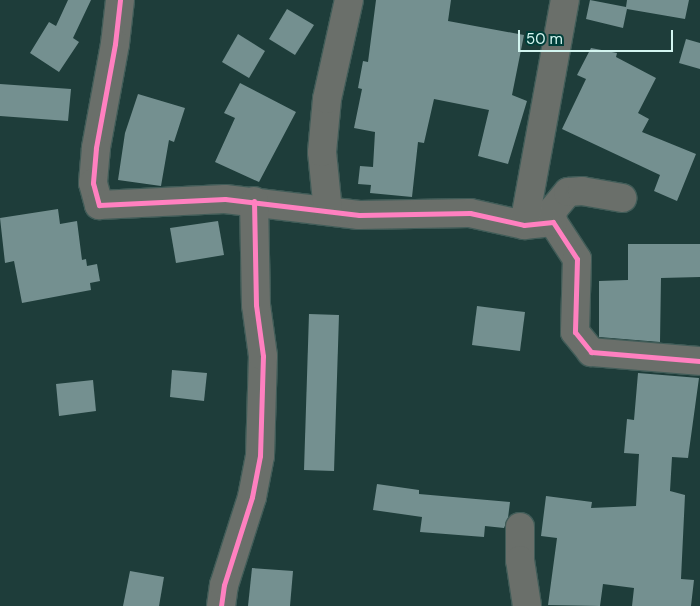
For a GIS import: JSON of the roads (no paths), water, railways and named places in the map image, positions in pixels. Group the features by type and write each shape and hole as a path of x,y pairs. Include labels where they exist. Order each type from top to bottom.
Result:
{"street":[{"path":"120,0 115,44 96,148 93,183 99,205 225,199 386,216 470,213 524,225 553,222"},
{"path":"328,211 322,152 326,99 349,0"},
{"path":"524,225 551,90 565,0"},
{"path":"622,198 582,191 568,192 552,211 553,222 577,259 575,332 591,352 700,361"},
{"path":"221,606 224,585 252,497 260,456 263,356 256,305 254,201"},
{"path":"520,528 520,560 527,606"}]}
